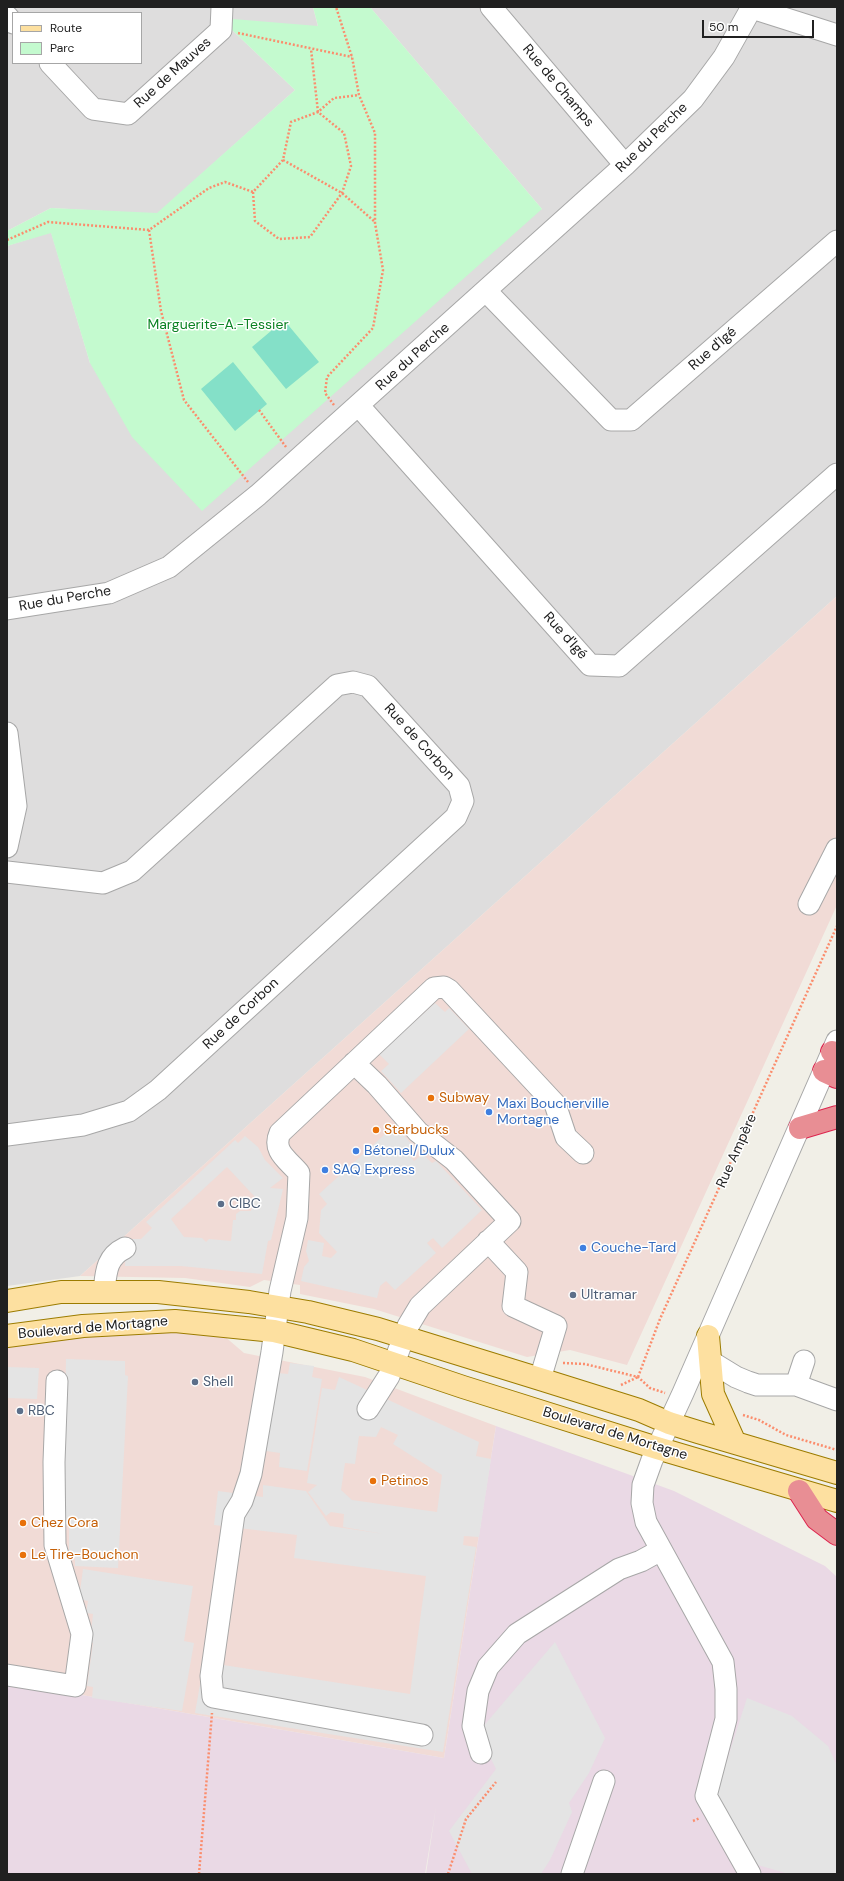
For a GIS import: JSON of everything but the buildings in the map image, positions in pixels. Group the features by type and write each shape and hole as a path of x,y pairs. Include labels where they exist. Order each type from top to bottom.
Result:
{"highway":[{"path":"800,1128 837,1118"},
{"path":"799,1491 817,1519 837,1534"}],"main road":[{"name":"Boulevard de Mortagne","path":"7,1301 61,1292 158,1292 277,1306 324,1315 404,1337 540,1379 639,1410 669,1423 837,1474"},
{"name":"Boulevard de Mortagne","path":"7,1336 83,1326 175,1321 274,1331 331,1344 394,1363 463,1387 657,1448 837,1501"},
{"path":"706,1350 713,1394 735,1442"}],"street":[{"name":"Rue de Mauves","path":"51,64 93,109 128,114 221,30 222,7"},
{"path":"752,7 837,35"},
{"name":"Rue du Perche","path":"7,608 109,593 169,568 258,495 296,459 486,291 625,165 692,99 724,57 752,7"},
{"name":"Rue de Champs","path":"500,10 625,165"},
{"name":"Rue d'Igé","path":"486,291 611,420 631,420 837,241"},
{"name":"Rue d'Igé","path":"351,411 590,665 619,666 837,474"},
{"name":"Rue de Corbon","path":"7,872 103,883 132,871 337,685 353,682 368,686 459,786 463,801 456,817 158,1090 129,1111 83,1125 7,1135"},
{"path":"7,733 11,807 7,847"},
{"path":"809,904 837,849"},
{"path":"422,1735 213,1697 211,1676 234,1514 242,1501 251,1474 277,1306 297,1218 299,1172 277,1148 276,1141 280,1132 434,988 444,987 449,990 555,1104 566,1137 583,1153"},
{"path":"750,1874 706,1796 726,1719 726,1689 723,1662 646,1522 642,1503 645,1479 657,1448 706,1350 800,1128 833,1059"},
{"path":"354,1063 377,1085 418,1132 454,1160 510,1221 420,1306 412,1318 387,1380 368,1409"},
{"path":"488,1241 517,1272 513,1306 556,1326 540,1379"},
{"path":"104,1291 107,1266 118,1252 125,1248"},
{"path":"706,1350 736,1377 757,1384 796,1385 837,1400"},
{"path":"796,1385 804,1362"},
{"path":"7,1675 75,1686 82,1634 55,1545 54,1462 57,1381"},
{"path":"481,1753 473,1726 478,1691 488,1667 517,1634 619,1569 641,1561 661,1550"},
{"path":"572,1874 604,1781"}],"path":[{"path":"336,7 352,58 359,95 375,133 376,223 383,270 374,328 327,377 325,393 351,411"},
{"path":"221,30 352,58"},
{"path":"310,49 318,112 344,133 351,166 342,193 310,237 279,239 254,220 253,192 283,160 291,122 318,112 334,98 359,95"},
{"path":"283,160 342,193 376,223"},
{"path":"7,240 48,222 148,230 209,188 225,182 253,192"},
{"path":"148,230 161,311 184,400 258,495"},
{"path":"259,410 296,459"},
{"name":"Rue Ampère","path":"638,1377 660,1319 837,926"},
{"path":"560,1363 584,1364 638,1377 646,1384"},
{"path":"617,1387 632,1378 638,1377"},
{"path":"738,1414 759,1420 786,1435 837,1450"},
{"path":"199,1874 213,1697"},
{"path":"448,1874 466,1819 496,1782"}],"shaded area":[{"path":"7,7 313,7 318,27 231,29 295,90 157,214 51,208 7,231"},
{"path":"370,7 837,7 837,596 80,1276 7,1286 7,246 51,232 90,363 542,209"},
{"path":"837,596 837,905 627,1365 570,1350 527,1357 374,1309 300,1294 300,1285 264,1280 250,1287 185,1278 80,1276"},
{"path":"435,1003 445,1012 449,1008 469,1029 401,1093 381,1071 389,1064 379,1054"},
{"path":"395,1125 414,1147 408,1153 414,1161 423,1154 432,1163 436,1161 482,1210 442,1248 433,1238 427,1243 436,1253 395,1290 386,1281 380,1286 377,1298 301,1281 304,1267 309,1261 306,1251 308,1240 324,1243 322,1256 331,1258 337,1252 319,1233 321,1210 327,1204 319,1194"},
{"path":"245,1136 258,1147 265,1160 283,1178 270,1188 283,1189 271,1240 268,1241 262,1274 181,1266 125,1266 126,1239 141,1239 152,1228 146,1222 235,1140 238,1143","holes":["227,1167 255,1197 253,1199 251,1211 240,1211 236,1214 236,1220 233,1220 231,1241 209,1239 206,1242 202,1238 184,1237 171,1219"]},
{"path":"152,1330 223,1335 244,1353 365,1377 496,1426 444,1758 7,1682 7,1344"},
{"path":"66,1359 125,1361 125,1375 128,1376 118,1568 75,1566 75,1553 69,1553 69,1526 63,1525"},
{"path":"290,1363 314,1366 312,1377 322,1379 307,1471 279,1467 280,1453 266,1451 277,1373 288,1374"},
{"path":"7,1367 39,1368 37,1399 7,1398"},
{"path":"339,1377 479,1442 476,1456 491,1459 479,1537 464,1536 463,1545 476,1547 443,1752 195,1713 204,1662 410,1694 426,1576 294,1558 297,1535 214,1525 218,1491 263,1497 263,1485 306,1491 330,1526 384,1534 343,1527 344,1514 331,1512 326,1516 308,1492 317,1485 307,1483 322,1388 335,1390","holes":["381,1427 398,1435 393,1444 442,1475 437,1512 352,1500 341,1490 345,1463 355,1464 359,1436 376,1437"]},
{"path":"496,1426 674,1491 825,1566 837,1577 837,1874 426,1874 436,1807 425,1874 7,1874 7,1682 444,1758"},
{"path":"83,1569 193,1586 184,1641 194,1643 182,1711 92,1698 93,1687 87,1686 93,1643 90,1642 93,1614 86,1613 88,1601 79,1599"},
{"path":"555,1642 605,1738 589,1773 569,1803 572,1812 550,1860 541,1874 472,1874 449,1831 496,1769 485,1747 481,1729"},
{"path":"747,1698 792,1716 828,1746 837,1766 837,1874 789,1874 751,1863 716,1795"}],"green space":[{"name":"Marguerite-A.-Tessier","path":"313,7 370,7 542,209 202,511 132,437 90,363 51,233 7,246 7,231 51,208 157,213 295,90 231,29 233,19 318,26"},
{"path":"284,320 319,362 286,389 252,347"},
{"path":"233,362 267,404 235,431 201,389"}],"place":[{"name":"Subway","path":"431,1098"},
{"name":"Maxi Boucherville Mortagne","path":"489,1112"},
{"name":"Starbucks","path":"376,1130"},
{"name":"Bétonel/Dulux","path":"356,1151"},
{"name":"SAQ Express","path":"325,1170"},
{"name":"CIBC","path":"221,1204"},
{"name":"Couche-Tard","path":"583,1248"},
{"name":"Ultramar","path":"573,1295"},
{"name":"Shell","path":"195,1382"},
{"name":"RBC","path":"20,1411"},
{"name":"Petinos","path":"373,1481"},
{"name":"Chez Cora","path":"23,1523"},
{"name":"Le Tire-Bouchon","path":"23,1555"}]}
